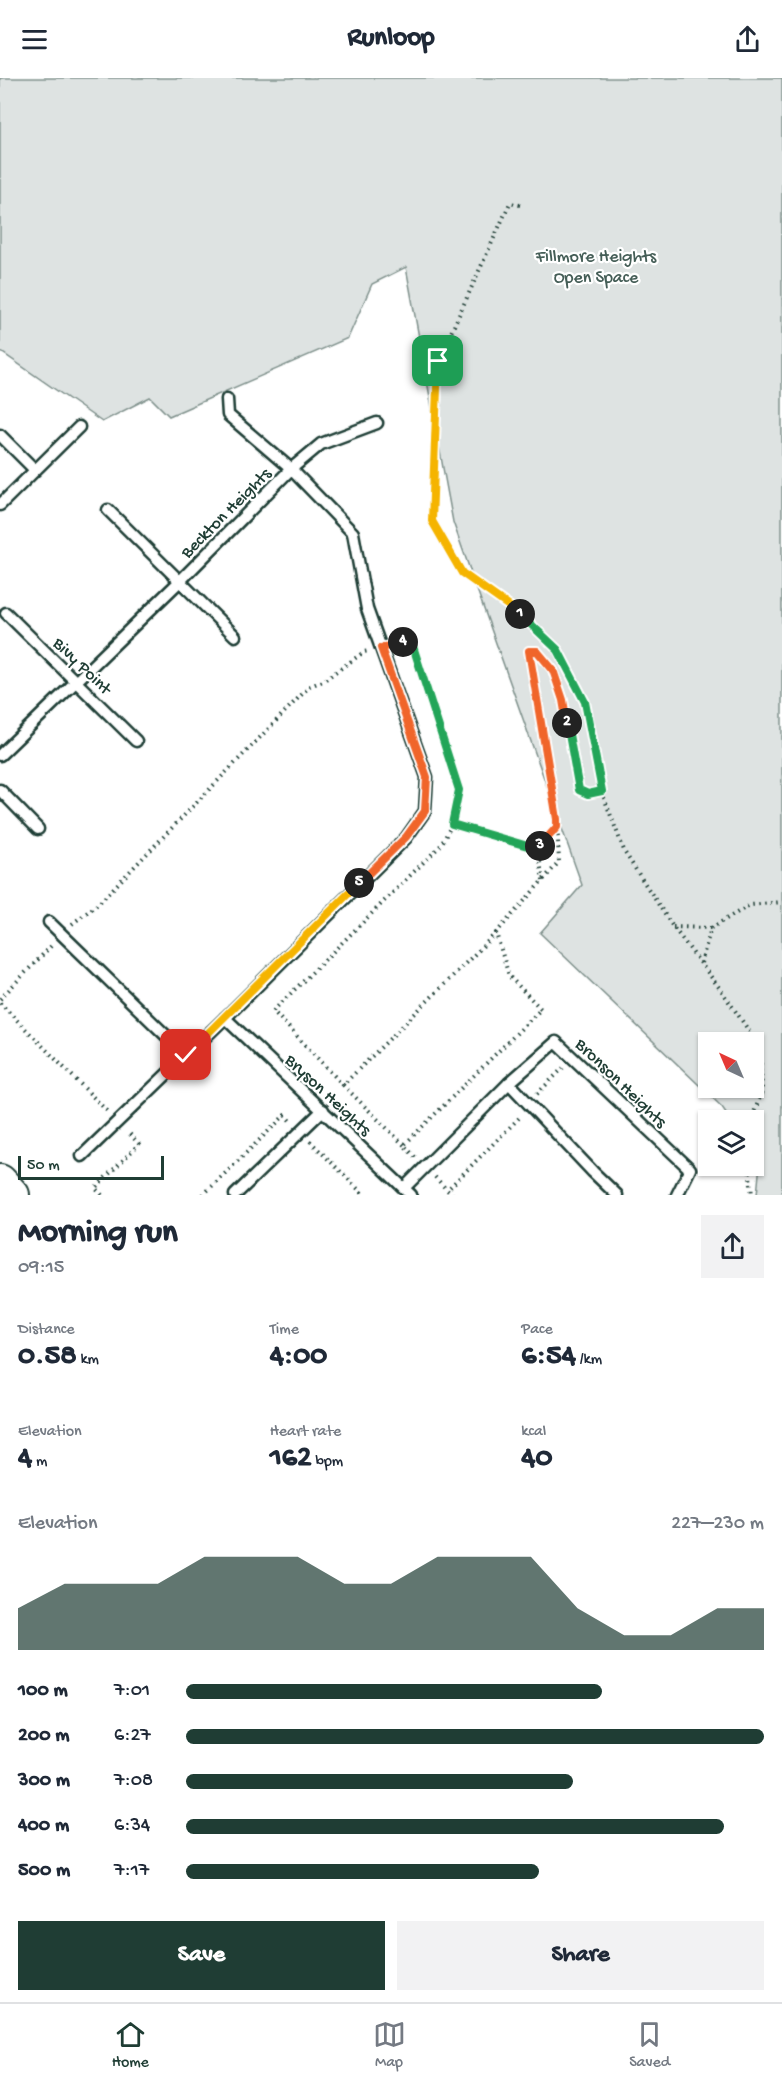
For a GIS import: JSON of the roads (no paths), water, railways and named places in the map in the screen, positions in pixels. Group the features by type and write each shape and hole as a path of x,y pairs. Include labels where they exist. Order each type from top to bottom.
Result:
{"main road":[{"path":"0,1181 13,1195"}],"lane":[{"path":"227,399 228,415 291,469 321,444 377,423"},
{"path":"0,505 79,427"},
{"path":"0,435 35,470"},
{"name":"Beckton Heights","path":"0,755 291,469 353,533 367,609 427,777 425,811 406,837 225,1018 82,1156"},
{"path":"108,510 235,636"},
{"name":"Bivy Point","path":"6,613 136,741"},
{"path":"0,790 38,829"},
{"path":"49,922 186,1055"},
{"name":"Bryson Heights","path":"225,1018 408,1191"},
{"name":"Bronson Heights","path":"408,1191 425,1167 509,1083 556,1042 690,1169 677,1195"},
{"path":"509,1083 593,1172 618,1195"},
{"path":"235,1195 322,1110"}],"park label":[{"name":"Fillmore Heights Open Space","path":"596,265"}]}
